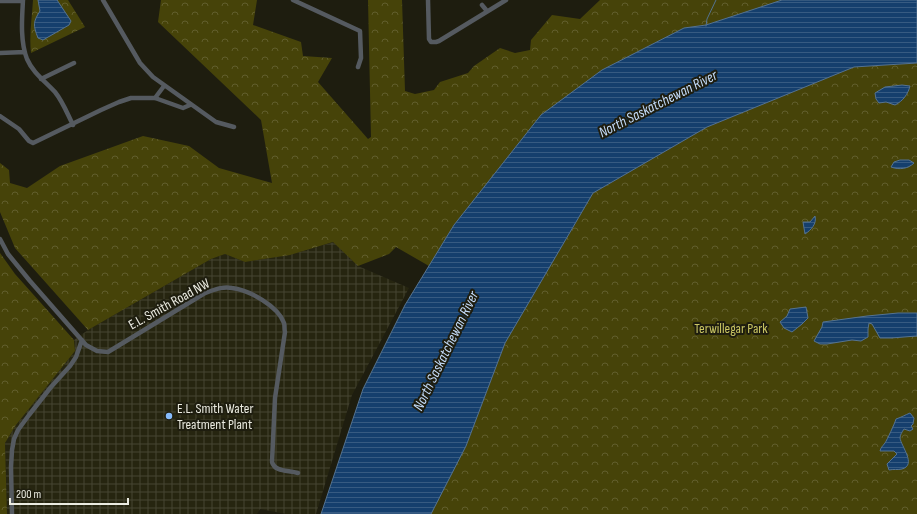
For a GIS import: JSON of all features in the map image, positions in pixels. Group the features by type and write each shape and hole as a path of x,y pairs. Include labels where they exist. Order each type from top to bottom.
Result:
{"street":[{"path":"0,1 23,0 23,32 25,52 31,67 59,97 73,125"},
{"path":"103,0 140,63 152,77 216,122 234,127"},
{"path":"293,0 358,30 361,35 361,58 358,67"},
{"path":"428,0 428,35 431,42 439,41 506,0"},
{"path":"482,5 487,11"},
{"path":"0,52 25,52"},
{"path":"41,79 74,63"},
{"path":"155,98 164,86"},
{"path":"0,116 19,129 31,143 73,125 119,102 138,97 155,98 183,108 190,105"},
{"name":"E.L. Smith Road NW","path":"0,239 8,254 30,281 82,340 96,350 108,352 205,293 221,288 232,288 252,294 278,313 284,324 285,332 275,398 271,451 272,462 273,467 277,470 288,470 298,473"},
{"path":"12,514 12,450 14,439 18,430 29,415 70,366 76,356 82,340"}],"shaded area":[{"path":"334,242 358,266 409,288 352,395 316,514 286,514 260,509 257,514 7,514 5,443 16,425 75,351 74,340 88,330 211,259 225,254 245,262 293,254"}],"green space":[{"path":"33,0 68,0 85,27 31,53 30,33"},
{"path":"161,0 257,0 253,25 301,42 303,56 332,58 318,82 368,139 371,137 368,0 402,0 405,91 415,94 434,90 440,82 468,73 474,66 500,48 515,53 530,50 531,40 552,15 580,19 600,0 783,0 706,25 684,28 602,70 541,115 454,225 429,266 396,247 389,254 358,266 333,242 290,255 245,262 225,254 211,259 88,330 15,248 0,212 0,163 9,170 10,183 27,188 60,166 143,136 189,146 219,168 272,183 261,120 158,22"},
{"name":"Terwillegar Park","path":"917,63 917,514 426,514 466,446 505,343 593,193 707,127 854,67"},
{"path":"0,253 15,274 74,340 75,351 16,425 5,443 7,514 0,514"}],"water":[{"path":"38,0 57,0 71,21 69,25 43,40 38,38 35,30 35,21 40,11"},
{"name":"North Saskatchewan River","path":"782,0 917,0 917,63 854,67 707,127 593,193 505,343 466,446 431,514 321,514 363,389 405,305 454,225 541,115 602,70 684,28 706,25"},
{"path":"902,85 910,86 905,97 895,105 886,102 879,103 876,99 875,93 885,87"},
{"path":"909,160 914,163 909,167 891,167 894,162"},
{"path":"815,216 813,226 805,234 803,222 810,222"},
{"path":"806,307 808,318 802,324 792,332 784,328 780,322 787,316 790,309"},
{"path":"898,313 917,313 917,336 880,338 872,324 869,323 868,337 861,341 852,340 820,344 814,341 822,327 823,322"},
{"path":"910,413 914,418 911,426 913,429 910,431 904,429 900,438 907,455 908,464 902,469 889,470 887,464 897,454 894,451 880,450 893,428 896,419"}],"waterway":[{"path":"706,26 707,19 716,0"}],"place":[{"name":"E.L. Smith Water Treatment Plant","path":"169,416"}]}
